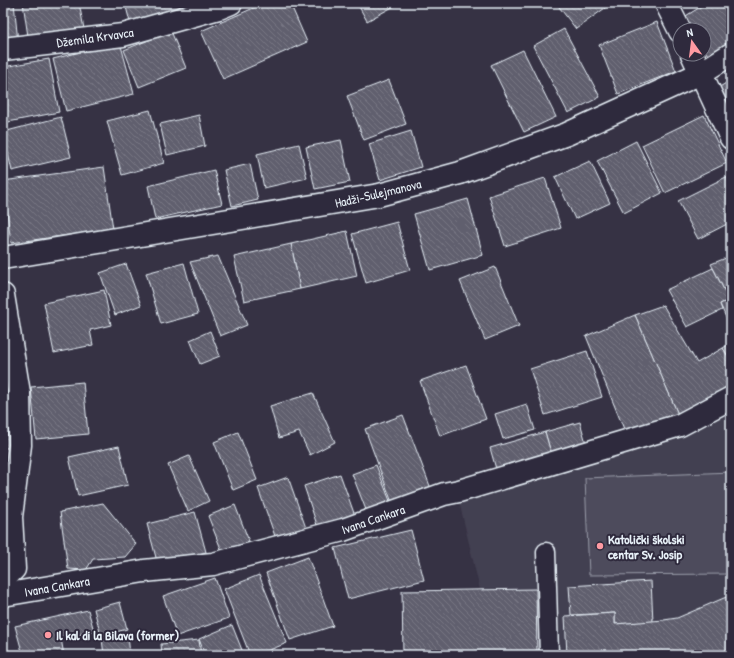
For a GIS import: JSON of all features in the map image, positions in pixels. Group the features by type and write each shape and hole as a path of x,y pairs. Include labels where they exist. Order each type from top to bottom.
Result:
{"street":[{"name":"Džemila Krvavca","path":"3,48 123,35 219,8 230,3"},
{"path":"666,3 676,22"},
{"name":"Hadži-Sulejmanova","path":"3,258 379,195 460,172 567,134 696,63 731,54"},
{"path":"696,63 731,138"},
{"path":"3,295 19,393 20,444 11,517 14,569 3,580"},
{"name":"Ivana Cankara","path":"3,595 144,571 213,564 343,530 444,494 459,491 680,425 731,398"}],"lane":[{"path":"546,552 549,655"}],"shaded area":[{"name":"Katolički školski centar Sv. Josip","path":"731,404 731,655 403,655 402,591 480,590 459,501"},
{"path":"731,472 731,574 589,575 585,478"}],"building":[{"path":"3,3 14,3 18,42 3,44"},
{"path":"23,3 79,3 85,34 29,43"},
{"path":"125,3 179,3 181,11 131,26"},
{"path":"265,3 290,3 307,42 223,79 201,31"},
{"path":"357,3 400,3 367,21"},
{"path":"556,3 612,3 576,29"},
{"path":"707,3 731,3 731,47 712,59 712,22 687,22 684,17"},
{"path":"657,22 676,71 618,94 599,45"},
{"path":"564,29 600,97 568,113 533,46"},
{"path":"171,31 186,68 139,87 124,50"},
{"path":"120,42 134,94 66,111 53,59"},
{"path":"523,50 556,117 524,132 491,65"},
{"path":"49,59 59,112 3,123 3,67"},
{"path":"389,80 406,124 364,140 347,96"},
{"path":"731,80 731,115 718,88"},
{"path":"150,110 164,163 122,175 107,121"},
{"path":"199,115 205,146 167,155 160,124"},
{"path":"704,115 727,163 665,193 642,145"},
{"path":"61,117 71,157 12,171 3,132"},
{"path":"411,131 421,167 380,180 369,144"},
{"path":"341,140 350,182 315,189 306,147"},
{"path":"636,141 662,193 624,213 597,161"},
{"path":"299,144 307,178 264,188 257,154"},
{"path":"590,161 610,203 575,219 555,177"},
{"path":"250,164 258,200 232,206 224,170"},
{"path":"104,167 113,229 11,243 3,181"},
{"path":"214,170 222,204 155,219 148,186"},
{"path":"726,177 731,186 731,222 698,239 678,201"},
{"path":"545,178 561,228 505,246 489,196"},
{"path":"468,199 483,255 430,270 414,214"},
{"path":"397,222 410,270 366,283 352,234"},
{"path":"347,231 357,276 300,289 291,244"},
{"path":"291,244 300,289 244,301 234,257"},
{"path":"218,256 247,325 220,336 190,262"},
{"path":"731,256 731,300 729,300 711,264"},
{"path":"184,263 198,314 161,324 146,273"},
{"path":"126,264 141,305 115,315 100,273"},
{"path":"495,267 519,326 485,340 460,281"},
{"path":"713,268 729,300 720,304 722,310 687,327 666,290"},
{"path":"104,290 111,325 90,330 93,345 54,353 44,303"},
{"path":"731,300 731,329 720,304"},
{"path":"663,305 697,363 723,348 731,361 731,392 680,419 635,315"},
{"path":"635,315 680,419 626,434 586,336"},
{"path":"210,331 220,356 200,364 190,340"},
{"path":"731,343 731,361 723,348"},
{"path":"587,351 602,397 545,415 530,369"},
{"path":"466,365 486,419 440,436 420,381"},
{"path":"83,382 88,434 36,439 31,387"},
{"path":"313,393 335,442 310,455 299,432 279,438 270,406"},
{"path":"527,404 535,430 503,439 495,414"},
{"path":"6,412 9,448 3,448 3,413"},
{"path":"403,415 433,494 394,508 365,429"},
{"path":"580,422 588,450 553,460 545,432"},
{"path":"238,432 257,480 233,490 214,442"},
{"path":"545,432 553,460 498,476 490,448"},
{"path":"119,446 128,485 78,496 69,457"},
{"path":"189,456 209,501 188,511 168,465"},
{"path":"376,465 392,506 368,515 352,474"},
{"path":"340,474 355,516 318,528 304,486"},
{"path":"288,477 306,528 276,539 258,488"},
{"path":"103,503 136,544 125,557 93,559 86,570 68,569 60,512"},
{"path":"235,505 252,549 225,559 208,516"},
{"path":"195,512 206,552 158,565 147,524"},
{"path":"411,530 424,580 348,599 335,548"},
{"path":"308,557 333,626 290,640 266,573"},
{"path":"259,575 287,643 257,655 250,655 224,589"},
{"path":"215,578 229,618 177,636 163,596"},
{"path":"651,581 653,622 615,624 615,613 571,615 569,586"},
{"path":"536,589 537,655 403,655 402,591"},
{"path":"731,595 731,655 567,655 565,616 615,613 615,624 664,620 677,618"},
{"path":"120,602 127,629 101,636 94,609"},
{"name":"Il kal di la Bilava (former)","path":"88,610 94,631 61,639 64,655 23,655 15,626"},
{"path":"232,625 244,655 205,655 199,639"},
{"path":"128,636 130,655 104,655 102,639"},
{"path":"199,640 201,655 162,655 161,644"},
{"name":"Il kal di la Bilava (former)","path":"93,652 94,655 79,655"}],"place":[{"name":"Katolički školski centar Sv. Josip","path":"600,546"},
{"name":"Il kal di la Bilava (former)","path":"48,635"}]}
